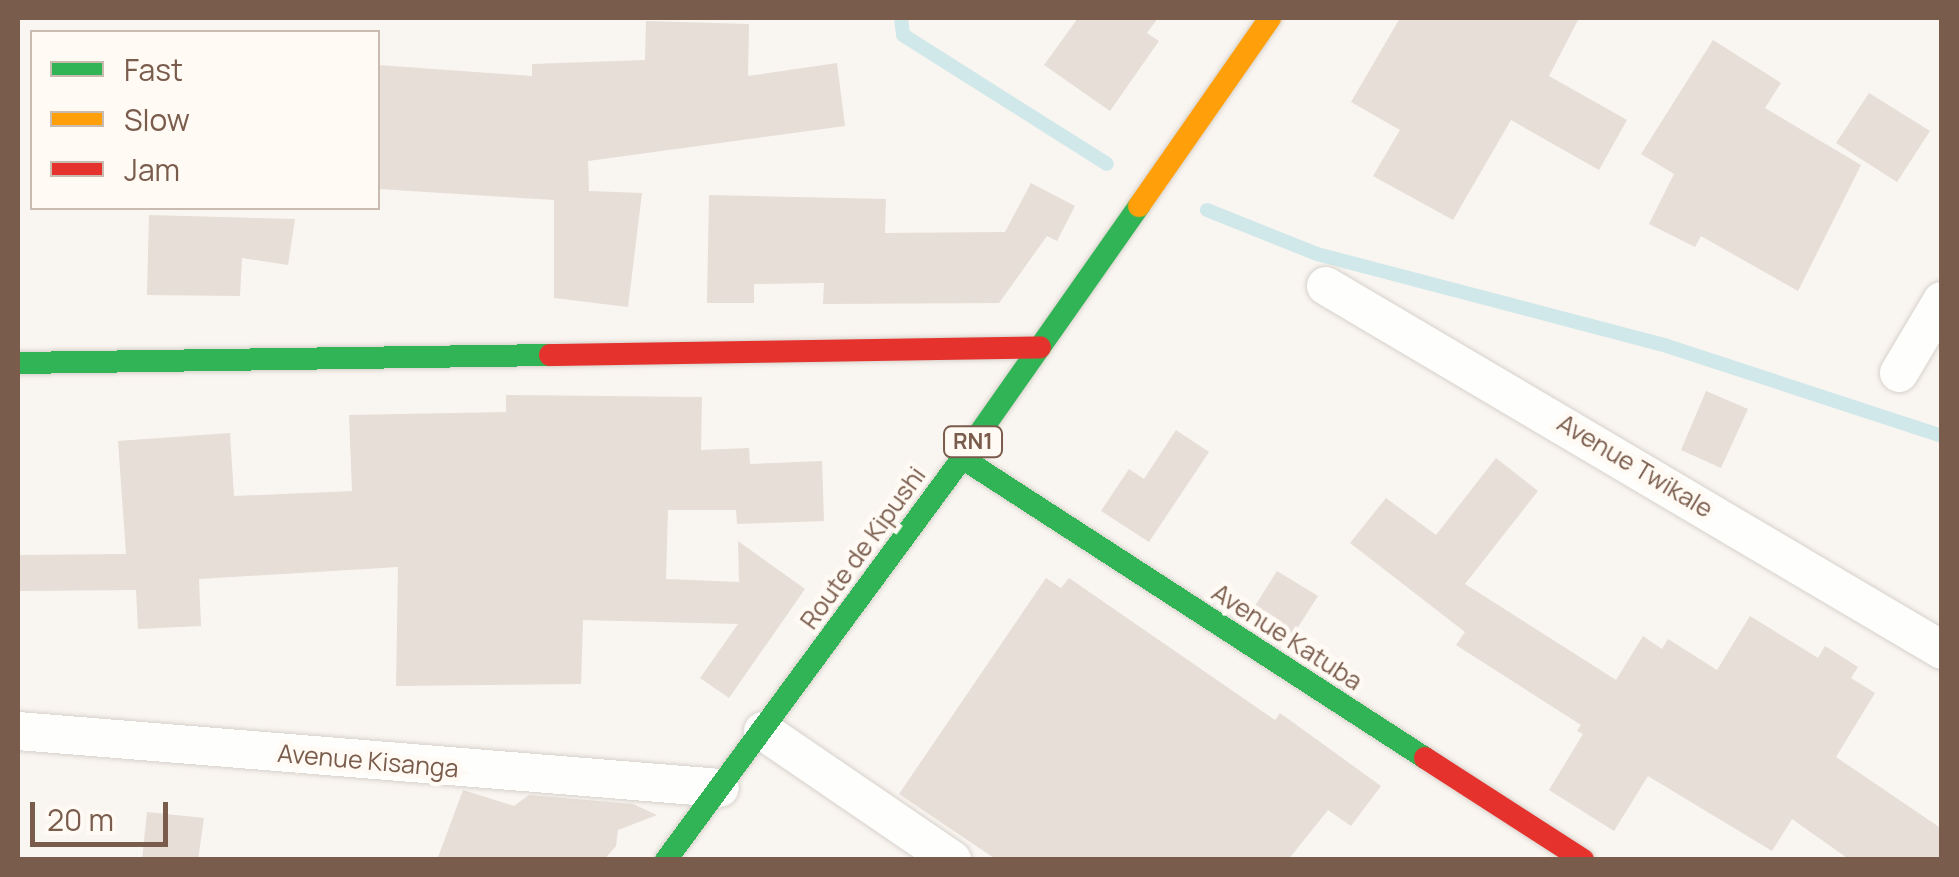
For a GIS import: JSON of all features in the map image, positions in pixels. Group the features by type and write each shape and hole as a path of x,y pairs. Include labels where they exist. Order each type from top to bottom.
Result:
{"main road":[{"name":"Route de Kipushi","path":"666,860 962,458 1270,18"},
{"path":"18,363 1040,346"},
{"name":"Avenue Katuba","path":"962,458 1583,860"}],"street":[{"name":"Avenue Twikale","path":"1326,286 1942,650"},
{"path":"1898,373 1942,301"},
{"name":"Avenue Kisanga","path":"18,731 720,788"},
{"path":"763,731 952,860"}],"building":[{"path":"1078,18 1158,18 1147,33 1159,41 1110,111 1044,65"},
{"path":"1400,18 1579,18 1549,76 1627,120 1599,170 1511,120 1453,220 1373,176 1400,130 1351,102"},
{"path":"646,21 749,24 748,76 837,63 845,126 588,161 589,191 642,193 628,307 554,298 554,200 380,189 380,65 532,76 532,64 645,60"},
{"path":"1713,40 1781,83 1765,108 1861,165 1798,291 1701,236 1695,247 1649,224 1674,174 1641,154"},
{"path":"1869,93 1930,131 1897,182 1836,143"},
{"path":"1031,183 1075,206 1057,241 1047,236 999,303 823,304 824,283 754,284 754,303 707,303 709,195 886,199 885,233 1005,232"},
{"path":"149,215 295,219 288,265 242,258 240,296 147,295"},
{"path":"1706,391 1748,409 1721,468 1681,450"},
{"path":"506,395 702,397 701,450 749,448 750,464 822,461 824,521 737,524 736,510 668,510 666,579 739,582 738,541 805,589 729,698 700,678 738,624 583,620 581,684 396,686 398,567 199,579 201,626 138,629 136,590 18,591 18,555 126,554 118,441 230,433 234,496 352,491 349,415 506,412"},
{"path":"1176,430 1209,452 1149,542 1101,511 1129,469 1144,479"},
{"path":"1496,458 1538,491 1465,584 1616,680 1643,636 1662,649 1668,639 1717,670 1750,616 1818,658 1825,646 1858,667 1851,678 1875,693 1836,757 1942,829 1942,860 1850,860 1792,819 1772,851 1648,776 1614,831 1549,790 1583,734 1577,731 1581,725 1456,645 1465,632 1350,543 1386,498 1436,535"},
{"path":"1277,571 1318,596 1293,635 1253,609"},
{"path":"1046,578 1061,588 1069,578 1275,720 1280,713 1381,786 1351,826 1328,810 1288,860 997,860 899,794"},
{"path":"463,790 514,806 529,795 633,804 657,815 618,830 616,846 604,860 437,860"},
{"path":"147,812 204,818 198,860 142,860"}],"waterway":[{"path":"901,18 903,35 1107,164"},
{"path":"1207,210 1317,254 1667,346 1942,436"}],"traffic: fast":[{"path":"666,860 962,458 1139,206"},
{"path":"18,363 550,355"},
{"path":"962,458 1425,758"}],"traffic: slow":[{"path":"1139,206 1270,18"}],"traffic: jam":[{"path":"550,355 1040,347"},
{"path":"1425,758 1583,860"}]}
